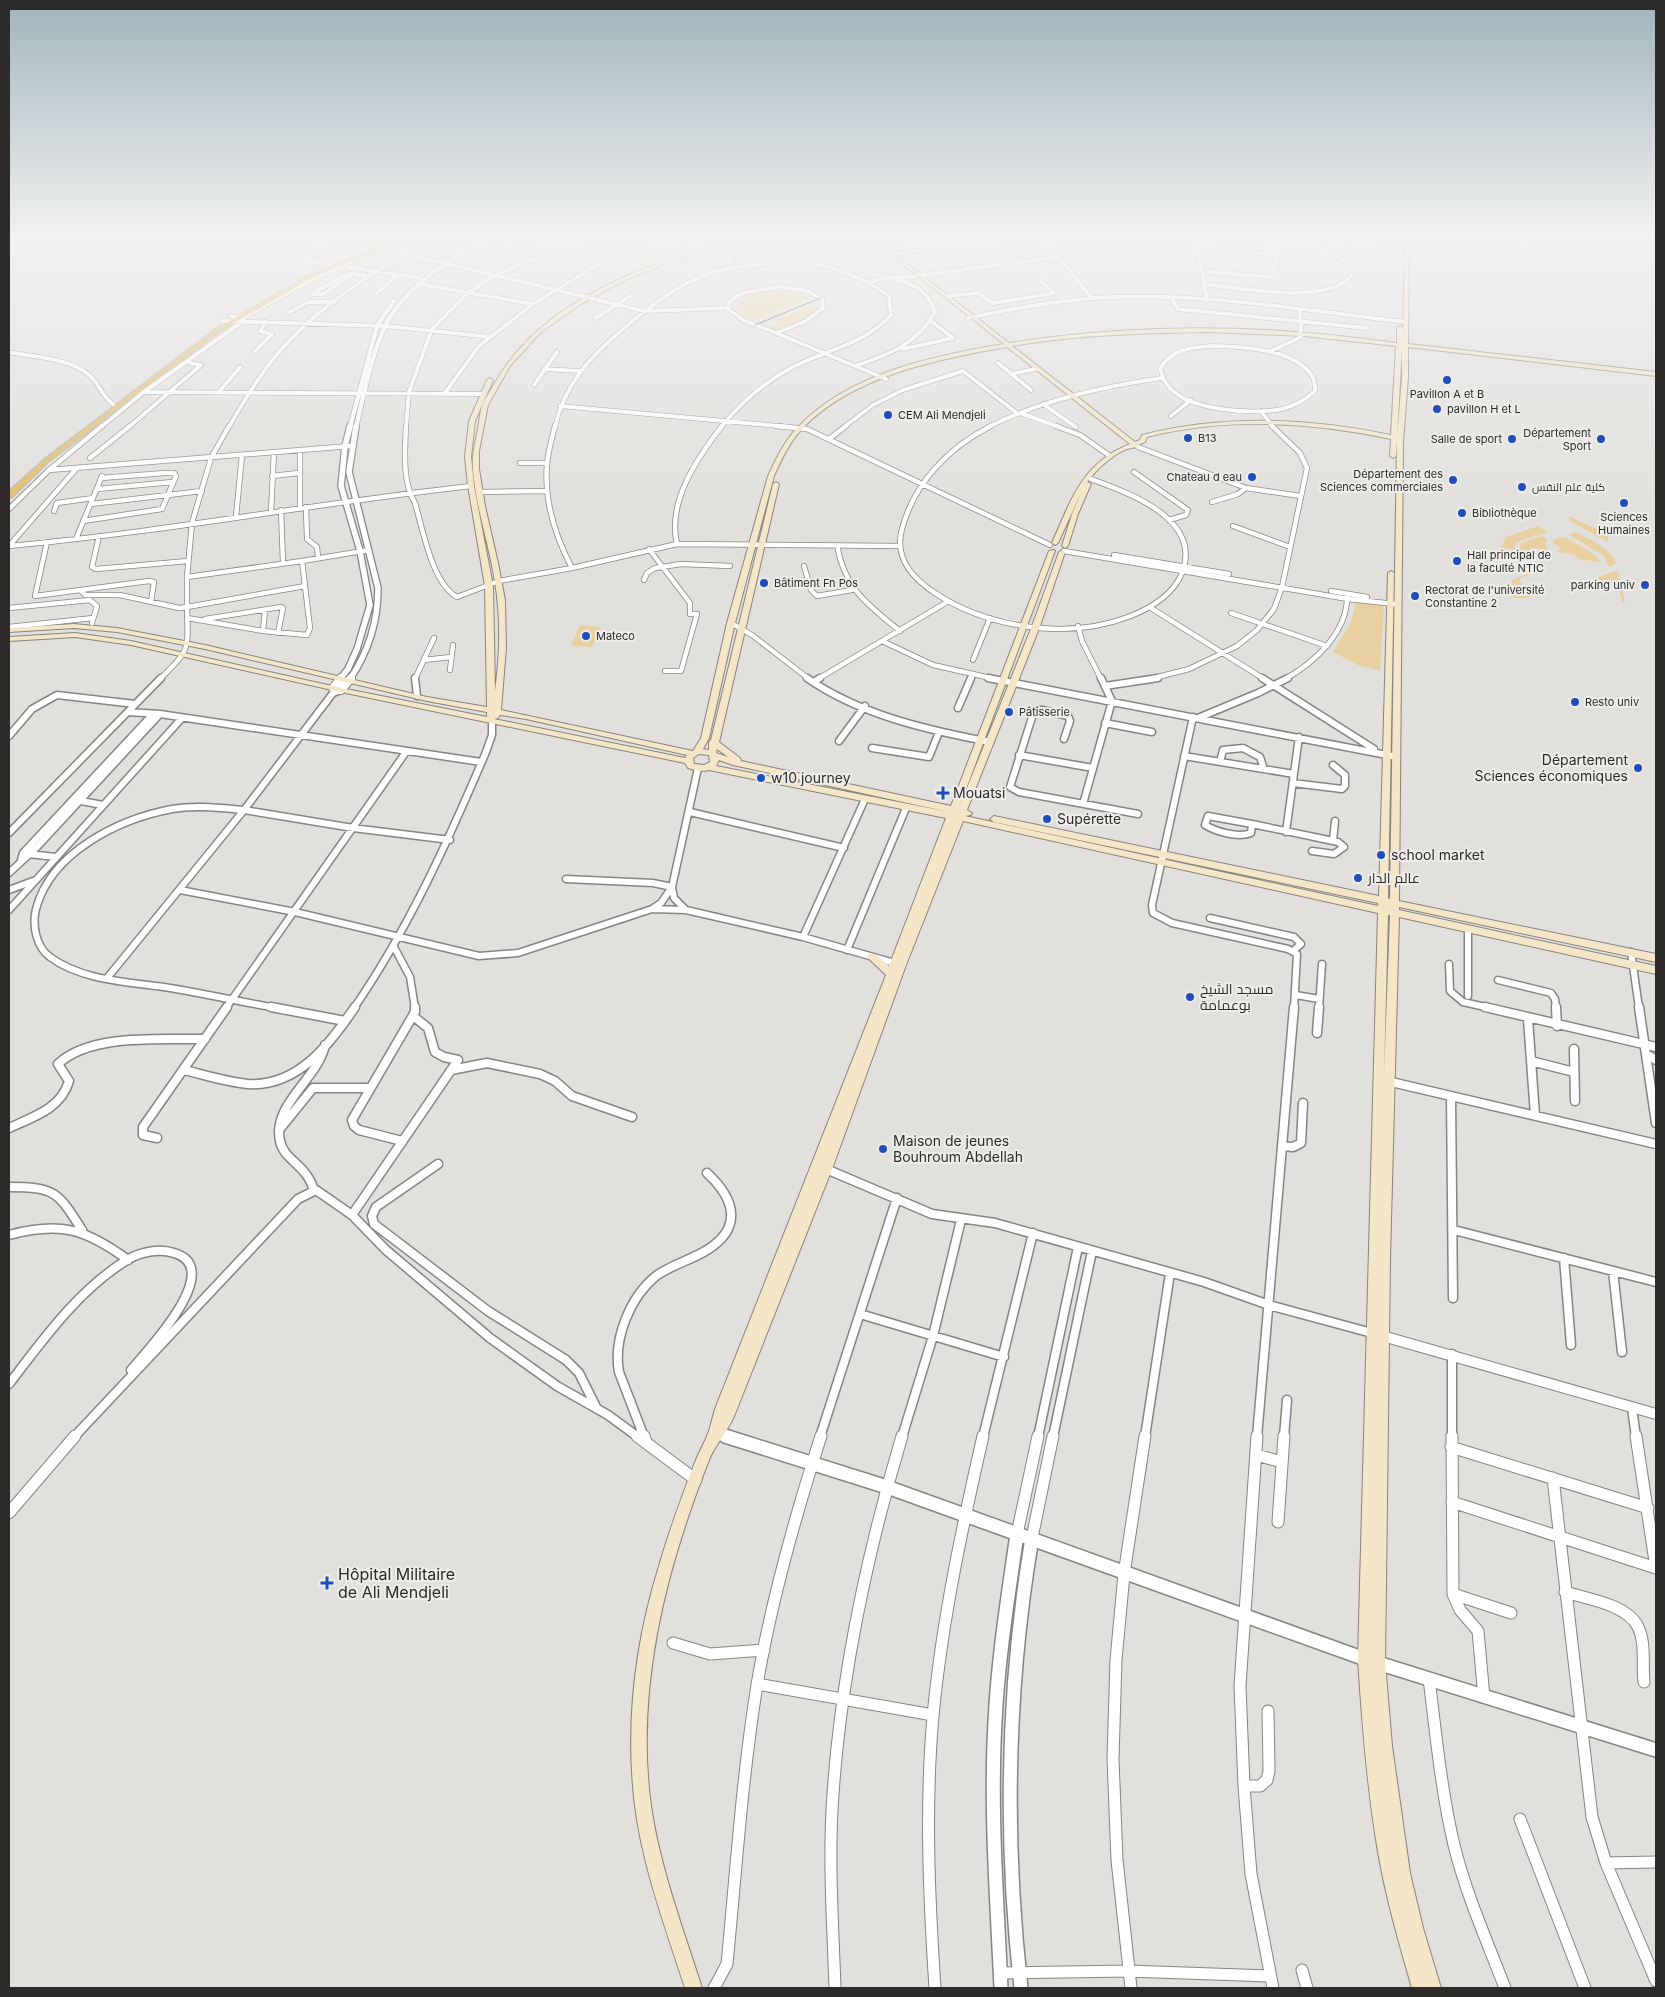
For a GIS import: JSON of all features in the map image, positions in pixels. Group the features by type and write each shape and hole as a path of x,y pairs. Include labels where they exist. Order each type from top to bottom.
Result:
{"highway":[{"path":"9,488 169,359 213,327"},
{"path":"9,495 47,460 220,327"}],"main road":[{"path":"493,711 489,586 471,486 468,457 472,421 482,394 506,360 522,342 540,327"},
{"path":"492,719 504,631 499,581 480,492 476,456 478,428 483,410 502,372 535,335 545,327"},
{"path":"984,327 1135,446"},
{"path":"1403,327 1395,439 1393,721 1388,754 1389,907 1377,1334 1370,1730 1383,1834 1404,1931 1420,1988"},
{"path":"709,766 715,760 713,742 740,627 773,469 799,429 825,407 849,392 936,359 1075,336 1167,330 1301,335 1402,348 1656,375"},
{"path":"1008,346 1070,395"},
{"path":"693,755 704,740 731,622 758,543 780,469 794,444 807,429 832,408 884,378"},
{"path":"956,814 979,740 1036,626 1059,548 1082,481 1095,467 1110,456 1149,442 1150,437 1194,427 1266,423 1395,439"},
{"path":"716,1433 719,1414 772,1284 895,967 956,814 990,742 1024,625 1091,479 1108,463 1135,446"},
{"path":"468,457 476,456"},
{"path":"9,628 91,626 188,644 417,696 693,755"},
{"path":"9,639 56,634 92,636 336,690 508,723 693,755 713,754 744,764 956,814 1389,907 1656,958"},
{"path":"493,730 508,723"},
{"path":"677,751 704,740"},
{"path":"713,742 744,764"},
{"path":"693,755 698,768 709,766 906,808 956,814"},
{"path":"1389,907 1468,929 1656,970"},
{"path":"872,957 881,963 895,967"},
{"path":"693,1988 648,1833 640,1782 638,1735 642,1682 657,1599 676,1530 716,1433 729,1414 826,1169 895,967"},
{"path":"1372,1661 1402,1873 1415,1928 1433,1988"}],"street":[{"path":"9,509 49,470 144,392 231,327"},
{"path":"255,351 272,334 260,331 263,327"},
{"path":"9,833 184,655 188,644 187,577 192,523 211,458 249,392 278,353 304,327"},
{"path":"108,977 244,810 346,679 371,639 379,607 378,588 349,472 348,446 357,392 377,327"},
{"path":"346,679 365,628 370,605 360,551 344,501 341,472 385,327"},
{"path":"396,327 491,337"},
{"path":"436,327 432,331 409,392 405,445 410,494 415,503 437,572 448,592 457,597 499,581 572,568 648,549 677,544 758,543 900,546"},
{"path":"445,393 479,346 503,327"},
{"path":"572,568 564,554 552,521 547,463 560,406 579,371 602,346 625,327"},
{"path":"761,327 884,378"},
{"path":"776,333 790,327"},
{"path":"677,544 675,524 680,498 696,460 724,421 752,395 776,378 806,360 826,353 880,327"},
{"path":"899,350 919,336 926,327"},
{"path":"855,366 899,350 953,338 939,327"},
{"path":"1269,352 1301,335 1300,327"},
{"path":"1360,327 1367,328"},
{"path":"1220,345 1269,352 1302,366 1313,378 1316,386 1308,398 1297,405 1261,411 1230,410 1190,400 1175,392 1161,378 1160,370 1164,362 1185,350 1220,345"},
{"path":"9,352 83,371 100,386 106,400 113,404"},
{"path":"534,386 544,369 558,352"},
{"path":"90,458 201,364 190,363"},
{"path":"998,363 1031,390"},
{"path":"219,392 240,367"},
{"path":"544,369 579,371"},
{"path":"1011,374 1035,369"},
{"path":"829,439 874,405 903,390 963,371 1019,413 1080,435 1110,456"},
{"path":"1091,479 1140,498 1169,520 1183,541 1184,569 1174,589 1151,608 1125,618 1078,626 1024,625 990,618 947,602 922,584 907,568 901,555 900,546 905,518 921,483 942,460 962,444 1019,413 1070,395 1125,383 1161,378"},
{"path":"144,392 409,392 482,394"},
{"path":"1171,416 1190,400"},
{"path":"1043,404 1076,427"},
{"path":"560,406 807,429 1059,548 1347,596 1394,602"},
{"path":"1105,686 1164,677 1223,653 1242,643 1262,624 1274,609 1283,585 1307,463 1266,423 1261,411"},
{"path":"49,470 348,446"},
{"path":"1135,446 1246,488 1300,496"},
{"path":"300,450 300,508"},
{"path":"271,512 274,452"},
{"path":"236,517 242,455"},
{"path":"520,463 547,463"},
{"path":"76,539 106,466"},
{"path":"9,546 76,469"},
{"path":"1134,472 1188,510 1186,515 1169,520"},
{"path":"272,476 300,473"},
{"path":"83,521 164,508 176,474 101,478"},
{"path":"97,488 173,482"},
{"path":"9,546 76,539 344,501 471,486"},
{"path":"1212,502 1234,496 1246,488"},
{"path":"90,504 202,491"},
{"path":"480,492 548,491"},
{"path":"54,511 60,502 93,498"},
{"path":"306,507 308,540 317,547 318,558"},
{"path":"281,510 283,563"},
{"path":"1233,526 1290,546"},
{"path":"99,536 92,562 92,567 96,569 188,561"},
{"path":"47,542 35,596 140,582 154,582 151,602"},
{"path":"838,545 838,561 852,590 900,631"},
{"path":"648,549 690,603 690,614 697,614 681,671 665,670"},
{"path":"187,577 369,550"},
{"path":"187,618 263,631 304,636 309,634 310,628 302,561"},
{"path":"644,580 644,575 648,570 661,565 730,566"},
{"path":"804,566 811,590 817,596 852,590"},
{"path":"135,598 140,582"},
{"path":"115,595 117,586"},
{"path":"81,591 86,595 102,594 135,598 176,609 305,586"},
{"path":"102,594 103,588"},
{"path":"1195,717 1275,686 1294,675 1327,646 1342,619 1347,596"},
{"path":"9,608 90,600 97,606 93,620 9,628"},
{"path":"814,682 947,602"},
{"path":"200,620 283,608 278,632"},
{"path":"1151,608 1356,738 1388,754"},
{"path":"263,631 265,610"},
{"path":"1231,613 1327,646"},
{"path":"973,660 990,618"},
{"path":"731,622 793,669 814,682 865,706 940,732 990,742"},
{"path":"1078,626 1082,641 1112,701 1083,804"},
{"path":"417,696 415,681 417,672 434,638"},
{"path":"882,641 932,665 972,675 1388,754"},
{"path":"450,670 453,645"},
{"path":"424,660 451,657"},
{"path":"958,708 972,675"},
{"path":"9,736 32,709 57,695 135,704"},
{"path":"839,741 865,706"},
{"path":"1064,739 1070,721 1068,716 1036,710 1032,713 1009,785 1012,790 1138,814"},
{"path":"128,712 160,714 481,762"},
{"path":"9,874 22,857 153,714"},
{"path":"31,854 160,714"},
{"path":"1195,717 1184,756 1152,909 1156,917 1172,923 1293,951 1298,957 1277,1248 1269,1306 1256,1455 1240,1686 1244,1786 1251,1874 1272,1988"},
{"path":"9,910 182,718"},
{"path":"184,1070 245,1084 270,1083 286,1077 301,1068 325,1045 345,1021 378,974 450,840 493,730 492,719"},
{"path":"1106,724 1152,732"},
{"path":"872,748 928,757 940,732"},
{"path":"1286,832 1299,737"},
{"path":"1350,746 1356,738"},
{"path":"1220,762 1224,750 1238,748 1261,756 1264,760 1264,769"},
{"path":"157,1138 143,1135 142,1129 406,752"},
{"path":"1019,755 1093,768"},
{"path":"1184,756 1294,774"},
{"path":"1293,783 1342,789 1345,786 1345,775 1333,765"},
{"path":"180,890 295,912 470,955 499,956 528,951 652,909 660,903 672,887 690,812 698,768"},
{"path":"803,937 865,799"},
{"path":"80,801 103,805"},
{"path":"345,1021 108,977 66,966 50,958 40,947 34,926 36,907 45,882 56,870 91,842 134,819 151,813 190,807 244,810 353,828 450,840"},
{"path":"847,950 906,808"},
{"path":"690,812 844,848"},
{"path":"1252,824 1250,834 1244,836 1212,829 1204,822 1208,816 1212,816 1252,824 1286,832 1333,841 1342,844 1344,847 1342,850 1330,854 1312,851"},
{"path":"1333,841 1335,821"},
{"path":"22,857 31,854 56,857"},
{"path":"46,868 56,870"},
{"path":"566,879 653,883 672,887"},
{"path":"9,890 34,881 45,882"},
{"path":"672,887 674,898 686,910"},
{"path":"652,909 686,910 803,937 872,957"},
{"path":"1210,918 1294,937 1301,944 1293,951"},
{"path":"1468,929 1468,996"},
{"path":"394,947 402,956 407,967 415,1001 414,1016 352,1118 354,1126 359,1130 402,1141"},
{"path":"1631,952 1656,1124"},
{"path":"1317,1034 1322,964"},
{"path":"1449,964 1450,991 1459,1000 1557,1026 1656,1047"},
{"path":"1498,980 1551,993 1555,999 1557,1026"},
{"path":"1296,995 1319,1000"},
{"path":"352,1215 451,1070 457,1058 444,1057 435,1052 429,1028 422,1020 414,1016"},
{"path":"1528,1019 1535,1115"},
{"path":"9,1128 44,1110 64,1096 69,1081 58,1064 71,1052 113,1042 205,1039"},
{"path":"314,1191 310,1175 303,1165 290,1158 280,1142 279,1130 283,1116 296,1093 319,1065 325,1045"},
{"path":"1574,1049 1575,1101"},
{"path":"1646,1054 1656,1060"},
{"path":"1531,1061 1574,1072"},
{"path":"451,1070 487,1063 540,1074 555,1081 572,1096 580,1100 632,1117"},
{"path":"1385,1081 1656,1144"},
{"path":"279,1130 288,1123 300,1102 313,1088 369,1088"},
{"path":"1452,1097 1453,1298"},
{"path":"1283,1146 1296,1147 1302,1140 1303,1103"},
{"path":"438,1164 376,1207 372,1216 374,1224 488,1311 550,1348 566,1360 579,1373 596,1408"},
{"path":"826,1169 932,1214 962,1220 995,1222 1204,1282 1269,1306 1452,1354 1656,1414"},
{"path":"646,1442 639,1420 617,1369 616,1354 629,1311 640,1293 664,1270 695,1257 710,1246 728,1227 733,1216 730,1198 718,1182 707,1174"},
{"path":"9,1186 40,1186 56,1192 82,1230"},
{"path":"112,1394 298,1200 314,1191 325,1195 352,1215 386,1250 490,1338 557,1386 596,1408 646,1442 696,1480"},
{"path":"714,1988 723,1973 728,1956 736,1842 756,1684 787,1547 897,1198"},
{"path":"835,1988 831,1851 843,1699 863,1593 887,1487 933,1336 962,1220"},
{"path":"9,1236 43,1228 64,1227 82,1230 104,1241 128,1260"},
{"path":"1454,1230 1656,1282"},
{"path":"936,1988 930,1850 933,1715 965,1514 1033,1233"},
{"path":"1001,1988 994,1820 995,1723 1003,1632 1018,1534 1078,1247"},
{"path":"9,1384 78,1303 105,1276 128,1260 147,1252 165,1250 179,1254 190,1265 193,1277 188,1295 173,1318 112,1394 9,1513"},
{"path":"1021,1988 1010,1829 1010,1715 1019,1623 1032,1538 1092,1251"},
{"path":"1564,1258 1571,1345"},
{"path":"1612,1271 1622,1352"},
{"path":"1131,1988 1117,1860 1113,1759 1116,1660 1124,1574 1170,1273"},
{"path":"860,1314 1004,1357"},
{"path":"1452,1354 1453,1594 1460,1610 1478,1631 1484,1698"},
{"path":"1278,1522 1287,1400"},
{"path":"1452,1502 1656,1568 1632,1408"},
{"path":"716,1433 887,1487 965,1514 1124,1574 1372,1661 1484,1698 1582,1725 1656,1750"},
{"path":"1451,1447 1648,1508"},
{"path":"1256,1455 1282,1462"},
{"path":"1552,1478 1589,1798 1606,1863 1656,1981"},
{"path":"1565,1592 1624,1612 1633,1619 1639,1629 1644,1682"},
{"path":"1453,1594 1511,1613"},
{"path":"673,1643 715,1654 742,1650 764,1650"},
{"path":"1429,1679 1443,1794 1454,1847 1471,1900 1505,1988"},
{"path":"756,1684 933,1715"},
{"path":"1244,1786 1260,1786 1268,1775 1268,1711"},
{"path":"1520,1819 1584,1988"},
{"path":"1606,1863 1656,1862"},
{"path":"1302,1970 1307,1988"},
{"path":"999,1973 1128,1971 1269,1976"}],"shaded area":[{"path":"771,327 782,327 775,330 769,328"},
{"path":"1568,516 1594,528 1608,530 1608,542 1570,521"},
{"path":"1538,526 1548,532 1516,542 1515,550 1501,548 1506,537"},
{"path":"1575,532 1605,549 1614,558 1616,564 1609,567 1603,555 1569,535"},
{"path":"1542,536 1547,539 1545,545 1549,550 1530,548 1530,552 1519,551 1521,543"},
{"path":"1565,537 1594,554 1601,562 1578,559 1574,554 1557,552 1560,548 1553,543 1553,540"},
{"path":"1618,570 1625,602 1622,602 1618,582 1598,580 1598,577"},
{"path":"1531,572 1534,573 1520,578 1522,592 1529,594 1529,598 1513,598 1512,580"},
{"path":"1357,600 1384,606 1380,671 1358,665 1333,652 1351,622"},
{"name":"Mateco","path":"580,625 601,627 592,647 571,646"}],"place":[{"name":"Pavillon A et B","path":"1447,380"},
{"name":"pavillon H et L","path":"1437,409"},
{"name":"CEM Ali Mendjeli","path":"888,415"},
{"name":"B13","path":"1188,438"},
{"name":"Salle de sport","path":"1512,439"},
{"name":"Département Sport","path":"1601,439"},
{"name":"Chateau d eau","path":"1252,477"},
{"name":"Département des Sciences commerciales","path":"1453,480"},
{"name":"كلية علم النفس","path":"1522,487"},
{"name":"Sciences Humaines","path":"1624,503"},
{"name":"Bibliothèque","path":"1462,513"},
{"name":"Hall principal de la faculté NTIC","path":"1457,561"},
{"name":"Bâtiment Fn Pos","path":"764,583"},
{"name":"parking univ","path":"1645,585"},
{"name":"Rectorat de l'université Constantine 2","path":"1415,596"},
{"name":"Mateco","path":"586,636"},
{"name":"Resto univ","path":"1575,702"},
{"name":"Pâtisserie","path":"1009,712"},
{"name":"Département Sciences économiques","path":"1638,768"},
{"name":"w10 journey","path":"761,778"},
{"name":"Mouatsi","path":"943,793"},
{"name":"Supérette","path":"1047,819"},
{"name":"school market","path":"1381,855"},
{"name":"عالم الدار","path":"1358,878"},
{"name":"مسجد الشيخ بوعمامة","path":"1190,997"},
{"name":"Maison de jeunes Bouhroum Abdellah","path":"883,1149"},
{"name":"Hôpital Militaire de Ali Mendjeli","path":"327,1583"}]}
